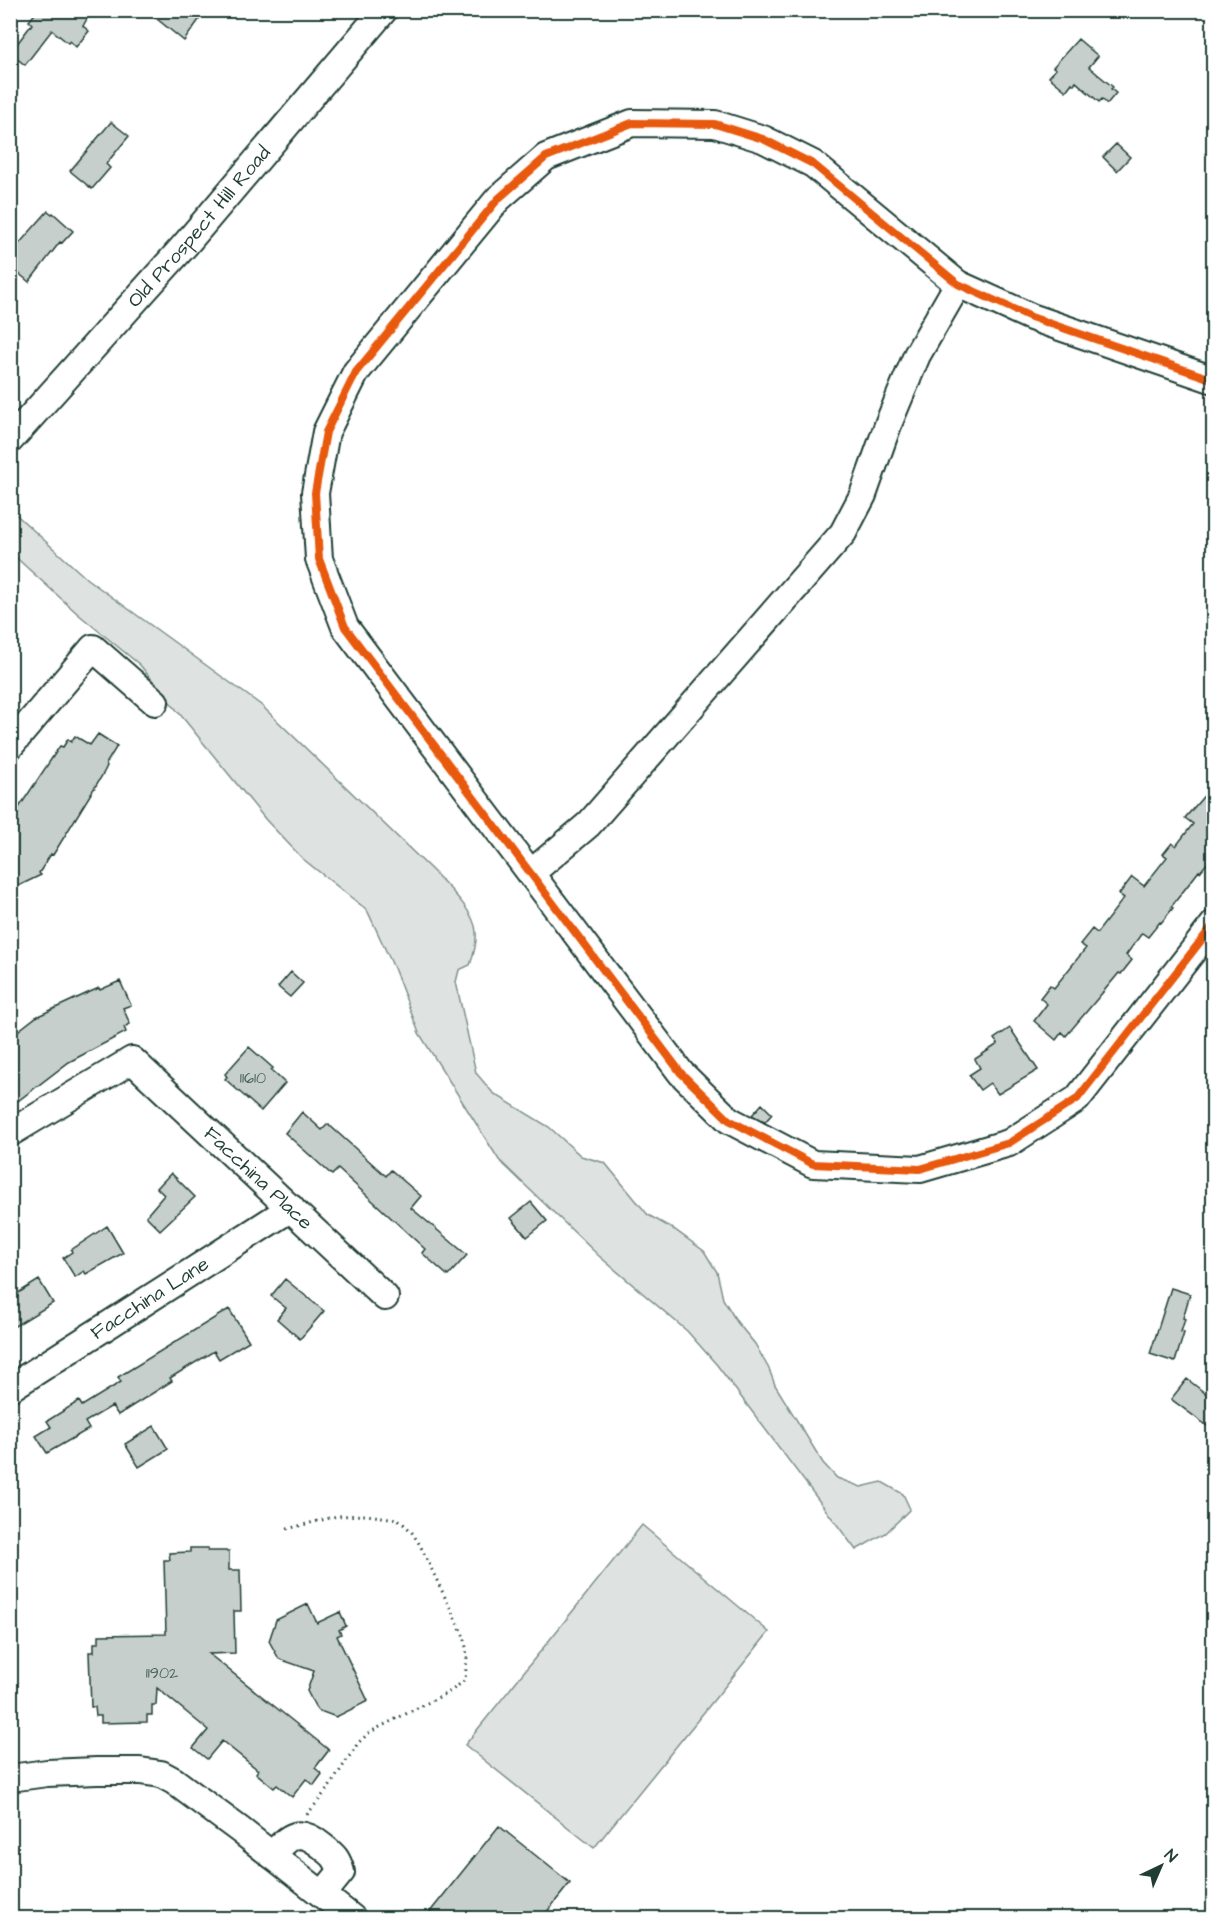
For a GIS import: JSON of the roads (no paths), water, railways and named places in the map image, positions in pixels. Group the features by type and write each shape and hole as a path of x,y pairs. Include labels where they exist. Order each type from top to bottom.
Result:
{"street":[{"name":"Old Prospect Hill Road","path":"10,440 185,245 384,10"},
{"path":"1214,380 1031,317 958,284 813,164 763,139 715,124 632,123 546,157 498,200 356,372 326,432 315,493 319,559 345,627 681,1073 729,1120 813,1164 920,1169 1009,1143 1077,1099 1214,924"},
{"path":"531,873 589,824 843,533 864,495 889,422 917,355 958,284"},
{"path":"10,746 93,648 155,702"},
{"name":"Facchina Place","path":"10,1133 132,1060 385,1297"},
{"name":"Facchina Lane","path":"10,1388 291,1208"},
{"path":"10,1779 47,1773 140,1771 161,1774 174,1781 240,1830 352,1918"},
{"path":"272,1855 291,1837 302,1834 310,1837 337,1859 341,1872 323,1894"}]}
